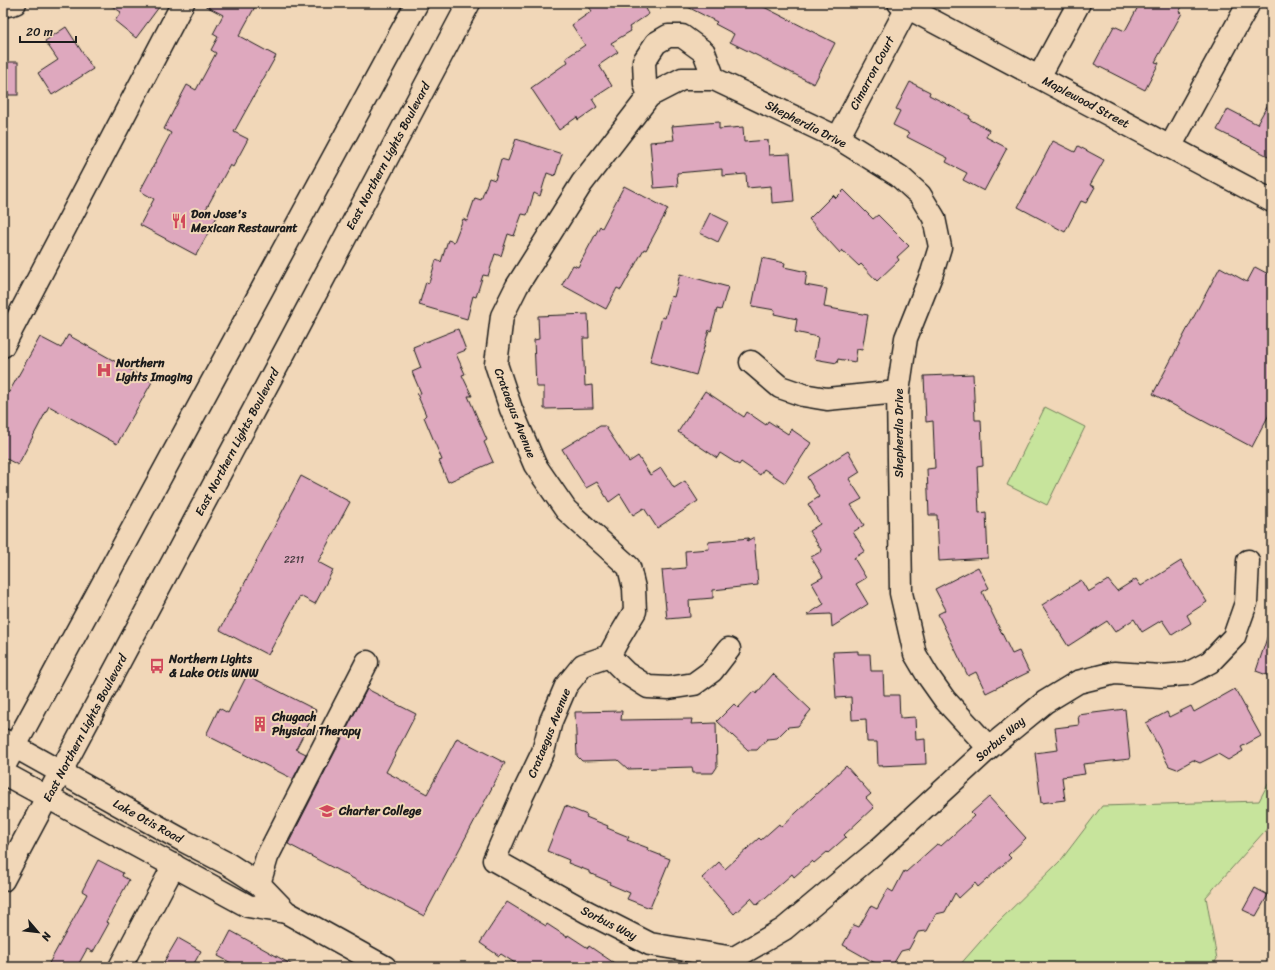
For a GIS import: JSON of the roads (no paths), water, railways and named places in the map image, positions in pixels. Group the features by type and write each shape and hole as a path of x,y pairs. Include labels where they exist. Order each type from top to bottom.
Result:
{"street":[{"path":"3,6 15,3"},
{"path":"3,346 183,3"},
{"path":"3,768 9,743 417,3"},
{"name":"East Northern Lights Boulevard","path":"3,880 469,3"},
{"path":"1039,77 1079,3"},
{"path":"1170,147 1249,3"},
{"name":"Maplewood Street","path":"903,5 1272,201"},
{"name":"Cimarron Court","path":"838,138 903,5"},
{"path":"668,36 682,36 704,52 714,79 682,79 650,96 645,84 644,61 656,43 668,36"},
{"name":"Shepherdia Drive","path":"714,79 838,138 898,176 920,195 934,218 940,247 932,273 906,338 898,392 901,593 915,654 945,700 989,748"},
{"name":"Crataegus Avenue","path":"494,860 543,752 550,721 566,686 583,664 609,656 635,611 634,588 629,567 566,510 535,465 511,409 496,364 502,316 517,286 582,183 650,96"},
{"path":"751,362 780,387 803,395 827,399 898,392"},
{"name":"Sorbus Way","path":"494,860 587,912 650,944 735,962 784,929 876,852 989,748 1045,702 1078,682 1114,673 1162,676 1187,674 1210,662 1234,637 1246,603 1248,561"},
{"path":"609,656 626,673 648,687 669,688 694,684 712,671 729,649"},
{"path":"259,884 267,857 367,662"},
{"name":"Lake Otis Road","path":"9,743 228,864 259,884 286,912 385,967"},
{"name":"Lake Otis Road","path":"3,773 248,906 286,912"},
{"path":"120,967 174,865"}],"place":[{"name":"Don Jose's Mexican Restaurant","path":"179,221"},
{"name":"Northern Lights Imaging","path":"104,370"},
{"name":"Northern Lights & Lake Otis WNW","path":"157,666"},
{"name":"Chugach Physical Therapy","path":"260,724"},
{"name":"Charter College","path":"327,811"}]}
